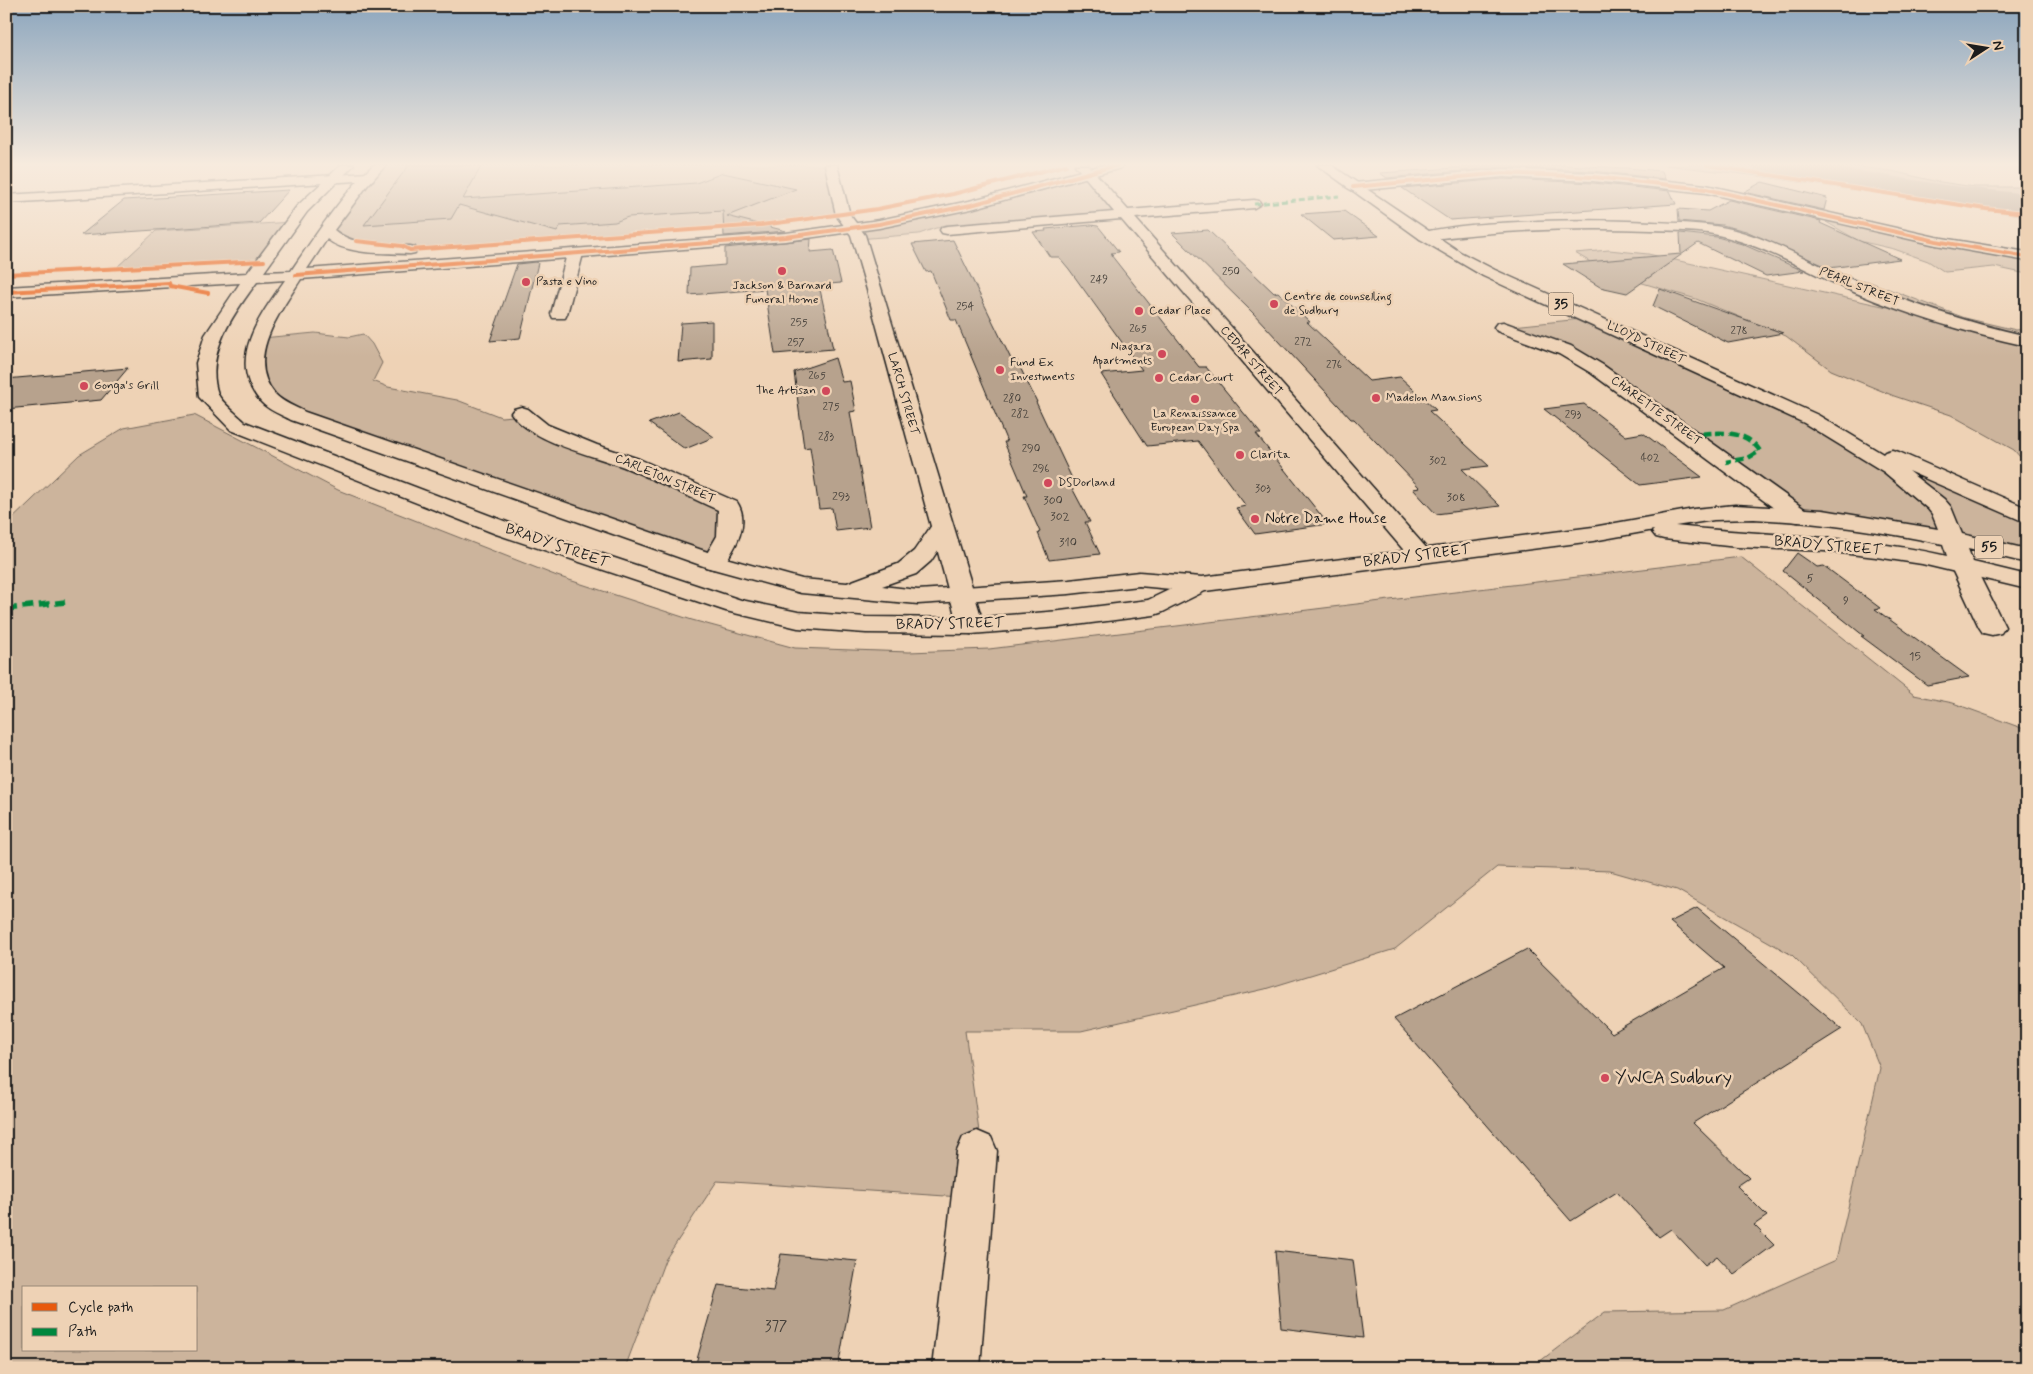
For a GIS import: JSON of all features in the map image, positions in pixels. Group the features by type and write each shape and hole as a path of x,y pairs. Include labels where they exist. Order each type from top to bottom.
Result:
{"main road":[{"name":"BRADY STREET","path":"287,229 251,278 214,334 205,363 209,397 238,426 504,529 736,606 798,620 866,625 971,626 1060,619 1154,607 1202,584"},
{"path":"320,257 703,229"},
{"path":"6,274 264,261 289,265 575,254 786,237 817,229"},
{"name":"LARCH STREET","path":"854,229 858,235 875,290 971,626"},
{"path":"947,230 957,229"},
{"name":"CEDAR STREET","path":"1136,229 1421,556"},
{"name":"LLOYD STREET","path":"1415,229 1455,255 1489,273 1811,419 1891,468 1936,504 1943,512 1962,566 1992,628"},
{"name":"PEARL STREET","path":"1425,236 1486,229"},
{"name":"PEARL STREET","path":"1694,229 1726,232 1839,280 1955,324 2027,341"},
{"path":"1883,229 1936,241 2027,256"},
{"name":"BRADY STREET","path":"326,231 320,257 289,265 265,322 254,357 256,378 269,399 298,416 714,562 801,586 918,597 1139,579 1202,584 1632,528 1714,514 1753,512 1849,520 1952,538"},
{"path":"326,231 338,241 357,246 410,250"},
{"path":"559,314 575,254"},
{"path":"6,292 251,278 289,265"},
{"path":"169,282 214,291 224,296 233,304"},
{"name":"CHARETTE STREET","path":"1503,327 1565,350 1597,369 1798,515"},
{"name":"CARLETON STREET","path":"521,413 541,429 590,449 632,463 729,507 732,529 726,544 714,562"},
{"path":"1811,419 2027,516"},
{"path":"845,590 906,569 923,556 942,528"},
{"name":"BRADY STREET","path":"1632,528 1737,540 1824,544 1922,557 1962,566"},
{"name":"55","path":"1952,538 2027,556"},
{"name":"55","path":"1962,566 2027,582"},
{"path":"956,1368 977,1150"}],"shaded area":[{"path":"286,229 262,261 116,268 156,231"},
{"path":"328,229 689,229 411,249 358,245 327,231"},
{"path":"852,229 933,229 919,234 858,239"},
{"path":"1838,229 1886,229 2027,256 2027,274 1994,267 1945,272 1928,261 1894,249 1859,241"},
{"path":"1609,250 1648,254 1887,307 1896,302 1847,283 1867,281 1965,318 2016,330 2027,329 2027,465 2014,450 1951,415 1894,396 1831,370 1786,336 1696,299 1609,273 1575,253"},
{"path":"1581,319 2027,522 2027,555 1795,514 1596,370 1503,327"},
{"path":"315,333 349,337 363,334 372,344 382,363 373,381 388,387 457,400 501,417 526,415 731,507 717,561 363,436 271,399 257,377 262,338"},
{"path":"194,415 338,490 557,576 692,620 795,648 909,652 989,649 1741,557 1914,695 1953,703 2027,730 2027,1368 1531,1368 1605,1312 1724,1310 1836,1260 1880,1068 1862,1024 1792,955 1677,890 1610,871 1497,867 1395,949 1265,989 1081,1031 965,1031 981,1146 976,1198 717,1181 665,1260 625,1368 6,1368 6,525 79,455 124,428"}],"building":[{"path":"88,229 168,229 81,235"},
{"path":"547,229 558,229 557,232"},
{"path":"724,229 779,229 786,231 724,236"},
{"path":"1045,229 1101,229 1119,252 1111,253 1113,255 1111,255 1199,367 1206,367 1261,434 1256,434 1328,524 1255,534 1236,508 1246,506 1198,441 1147,446 1101,374 1142,370 1069,269 1059,257 1050,257 1033,232 1046,231"},
{"path":"1320,229 1369,229 1379,236 1333,240"},
{"path":"1738,229 1834,229 1900,259 1829,268"},
{"path":"1208,230 1274,293 1278,292 1310,322 1307,322 1369,381 1400,377 1436,410 1429,411 1489,466 1462,469 1500,506 1436,514 1413,489 1420,488 1354,419 1351,419 1253,313 1172,233"},
{"path":"1680,233 1717,237 1742,244 1804,271 1766,276 1698,243 1627,293 1600,287 1563,264 1681,254"},
{"path":"811,239 810,252 833,250 841,283 819,285 833,349 775,354 765,289 689,295 690,268 725,265 725,248"},
{"path":"953,240 1011,359 1016,359 1037,402 1076,487 1072,488 1090,522 1085,522 1100,554 1049,560 1038,533 1040,532 1024,496 1027,496 1004,442 1007,442 956,320 951,320 931,271 926,272 912,244"},
{"path":"538,263 520,338 490,341 517,264"},
{"path":"1660,289 1783,333 1728,343 1653,306"},
{"path":"712,321 712,359 678,362 681,323"},
{"path":"835,358 842,382 850,381 856,411 850,412 870,527 836,531 832,508 819,509 810,447 804,448 794,372"},
{"path":"128,368 101,400 6,409 6,379"},
{"path":"1584,404 1626,436 1643,433 1702,477 1640,485 1544,409"},
{"path":"679,412 714,437 685,449 649,423"},
{"path":"1797,553 1817,567 1824,566 1880,608 1875,609 1969,677 1927,685 1861,636 1864,636 1783,571"},
{"name":"YWCA Sudbury","path":"1697,908 1842,1029 1693,1123 1749,1178 1737,1186 1767,1216 1754,1225 1774,1245 1734,1274 1717,1256 1705,1265 1671,1229 1659,1237 1617,1192 1571,1221 1394,1019 1527,949 1612,1033 1724,968 1670,922"},
{"path":"1275,1251 1353,1260 1363,1338 1281,1328"},
{"path":"781,1254 857,1261 838,1368 744,1368 696,1363 718,1285 773,1291"}],"marked path":[{"path":"1689,435 1718,433 1739,435 1755,443 1760,451 1748,458 1726,462"},
{"path":"6,609 65,602"}],"cycle path":[{"path":"356,241 402,246 410,250 703,229"},
{"path":"296,275 786,237 842,229"},
{"path":"1883,229 1936,241 2027,257"},
{"path":"6,274 264,261"},
{"path":"6,292 169,283 170,286 208,293"}],"place":[{"name":"Jackson & Barnard Funeral Home","path":"782,271"},
{"name":"Pasta e Vino","path":"526,282"},
{"name":"Centre de counselling de Sudbury","path":"1274,304"},
{"name":"Cedar Place","path":"1139,311"},
{"name":"Niagara Apartments","path":"1162,354"},
{"name":"Fund Ex Investments","path":"1000,370"},
{"name":"Cedar Court","path":"1159,378"},
{"name":"Gonga's Grill","path":"84,386"},
{"name":"The Artisan","path":"826,391"},
{"name":"Madelon Mansions","path":"1376,398"},
{"name":"La Renaissance European Day Spa","path":"1195,399"},
{"name":"Clarita","path":"1240,455"},
{"name":"DSDorland","path":"1048,483"},
{"name":"Notre Dame House","path":"1255,519"},
{"name":"YWCA Sudbury","path":"1605,1078"}]}
